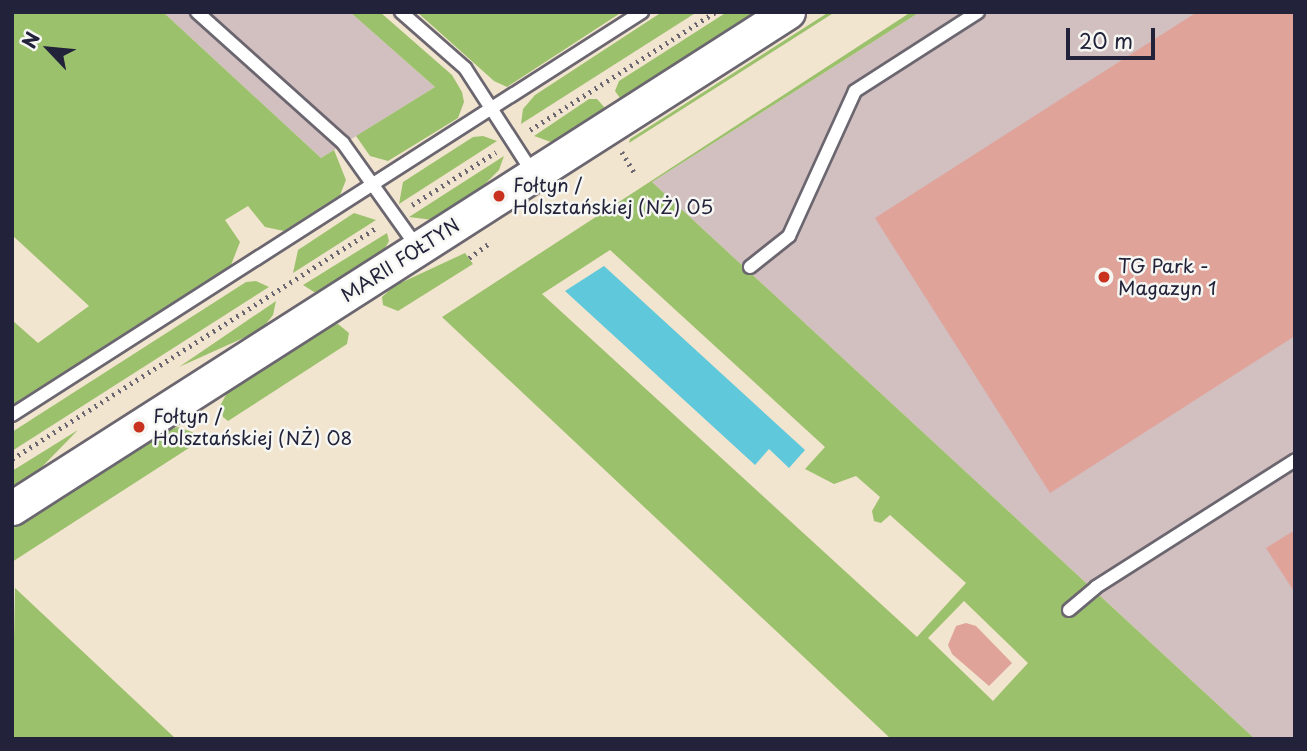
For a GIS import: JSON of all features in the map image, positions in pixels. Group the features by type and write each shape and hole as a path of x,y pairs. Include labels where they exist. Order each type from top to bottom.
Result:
{"street":[{"name":"MARII FOŁTYN","path":"12,508 788,12"}],"lane":[{"path":"197,12 343,143 377,185 419,249"},
{"path":"401,12 465,68 514,140 533,174"},
{"path":"12,415 377,185 642,12"},
{"path":"750,267 789,236 855,91 978,12"},
{"path":"1069,610 1096,587 1295,460"}],"path":[{"path":"12,459 715,12"},
{"path":"615,143 634,172"}],"shaded area":[{"path":"163,12 350,12 435,87 321,158"},
{"path":"920,12 1295,12 1295,739 1255,739 652,182"}],"green space":[{"path":"12,12 163,12 321,158 334,150 346,180 340,195 284,231 265,227 248,206 225,220 240,242 231,265 12,405 12,320 38,343 89,306 12,235"},
{"path":"350,12 380,12 452,75 462,92 464,102 458,118 388,161 370,156 356,136 435,87"},
{"path":"417,12 622,12 507,87 494,81"},
{"path":"662,12 697,12 521,124 523,109 535,95"},
{"path":"727,12 756,12 620,98 615,91 619,81"},
{"path":"829,12 835,12 629,143 630,139"},
{"path":"911,12 920,12 652,182 1255,739 891,739 442,317","holes":["610,250 825,447 805,469 834,484 856,476 880,497 872,511 874,521 881,523 890,515 966,583 917,637 542,294","964,601 1028,663 993,701 928,638"]},
{"path":"589,99 597,99 605,108 551,142 534,136"},
{"path":"483,136 497,141 399,204 403,182 473,137"},
{"path":"504,156 499,170 476,193 433,220 409,217"},
{"path":"354,213 376,220 293,273 298,250"},
{"path":"387,233 389,241 383,252 323,291 314,292 303,285"},
{"path":"465,253 473,264 398,311 383,305 382,297 394,286"},
{"path":"256,281 269,287 12,451 12,432 246,282"},
{"path":"276,301 273,315 261,330 179,367"},
{"path":"338,324 349,333 347,344 228,421 223,417 220,406 228,391 325,327"},
{"path":"178,427 206,437 12,562 12,526 162,432"},
{"path":"78,430 40,469 12,489 12,471"},
{"path":"15,588 176,739 12,739"}],"water":[{"path":"604,266 805,450 789,468 769,449 755,465 565,291"}],"building":[{"name":"TG Park - Magazyn 1","path":"1197,12 1295,12 1295,336 1050,493 875,218"},
{"path":"1295,530 1295,593 1266,548"},
{"path":"966,623 976,626 1012,663 989,686 952,654 948,645 956,626"}],"place":[{"name":"Fołtyn / Holsztańskiej (NŻ) 05","path":"499,196"},
{"name":"TG Park - Magazyn 1","path":"1104,277"},
{"name":"Fołtyn / Holsztańskiej (NŻ) 08","path":"139,427"}]}
